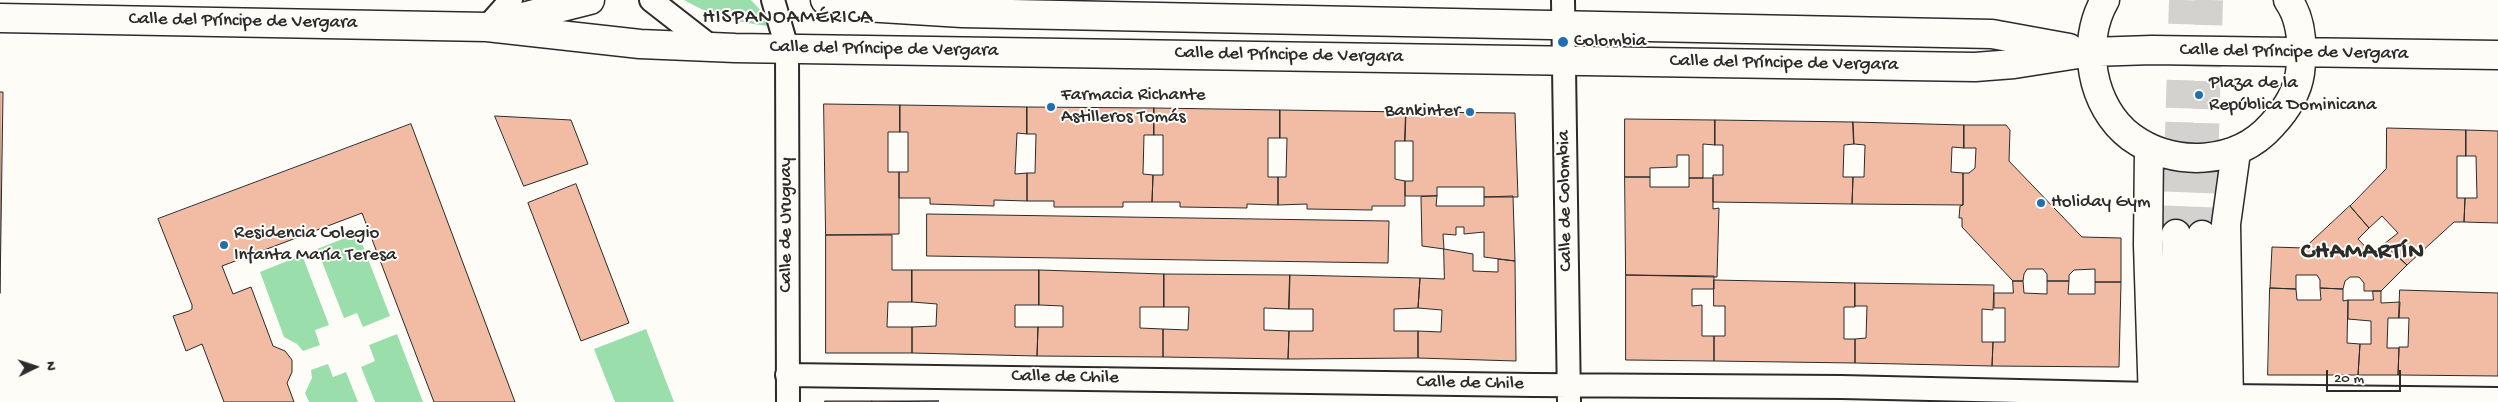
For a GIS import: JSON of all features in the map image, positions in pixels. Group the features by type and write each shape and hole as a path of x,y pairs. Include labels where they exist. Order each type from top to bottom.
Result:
{"main road":[{"name":"Calle del Príncipe de Vergara","path":"487,26 590,0"},
{"name":"Calle del Príncipe de Vergara","path":"825,0 865,7 962,13 1563,12 1992,34 2091,52"},
{"path":"2105,0 2095,25 2091,52 2095,81 2107,109 2130,136 2149,148 2186,158 2213,158 2236,152 2264,135 2287,109 2298,83 2303,53 2300,29 2288,0"},
{"name":"Calle del Príncipe de Vergara","path":"0,18 487,26 640,44 787,48 1984,67 2091,52 2498,55"},
{"path":"2149,148 2148,245 2153,398"},
{"path":"2221,400 2226,224 2236,152"},
{"path":"2179,402 2189,235 2221,400"}],"street":[{"path":"487,26 512,0"},
{"path":"651,0 710,46"},
{"name":"Calle de Uruguay","path":"773,0 787,48 788,402"},
{"name":"Calle de Colombia","path":"1563,12 1569,394"},
{"name":"Calle de Chile","path":"788,374 1569,394 2153,398"},
{"path":"2221,400 2498,399"}],"green space":[{"path":"684,0 751,0 763,13 768,26 724,18"},
{"path":"358,233 390,316 363,327 357,313 344,318 317,249"},
{"path":"302,255 329,325 315,330 320,345 303,351 297,344 284,337 260,272"},
{"path":"646,329 674,402 615,402 594,349"},
{"path":"397,334 423,402 375,402 361,367 375,361 369,345"},
{"path":"328,364 333,377 346,372 358,402 309,402 305,393 312,378 311,370"}],"building":[{"path":"0,92 3,92 0,293"},
{"path":"824,104 900,105 900,132 888,132 888,172 899,172 899,234 826,235"},
{"path":"900,105 1027,107 1027,134 1017,133 1015,174 1027,173 1027,201 994,200 994,206 930,204 930,198 899,198 899,172 908,172 908,132 900,132"},
{"path":"1027,107 1154,108 1154,135 1144,135 1143,174 1153,175 1152,202 1123,202 1123,207 1054,207 1054,201 1027,201 1027,173 1035,173 1036,134 1027,134"},
{"path":"1154,108 1280,110 1280,138 1268,138 1268,177 1278,177 1278,205 1247,204 1247,208 1180,207 1180,202 1152,202 1153,175 1163,175 1163,135 1154,135"},
{"path":"1280,110 1406,112 1405,141 1395,141 1395,179 1405,181 1405,206 1372,206 1372,210 1307,209 1307,204 1278,205 1278,177 1286,177 1287,138 1280,138"},
{"path":"1406,112 1515,113 1518,197 1484,197 1484,187 1437,187 1437,196 1405,196 1405,181 1413,181 1413,141 1405,141"},
{"path":"495,116 571,120 588,164 524,186"},
{"path":"1625,119 1715,120 1715,145 1703,144 1703,178 1689,178 1689,155 1677,155 1677,167 1650,168 1650,177 1625,177"},
{"path":"1715,120 1853,122 1854,144 1844,145 1843,177 1853,177 1852,204 1713,202 1713,175 1723,175 1723,145 1715,145"},
{"path":"1853,122 1964,125 1964,148 1952,147 1951,172 1963,173 1963,205 1852,204 1853,177 1864,177 1865,145 1854,144"},
{"name":"Residencia Colegio Infanta María Teresa","path":"411,124 515,402 434,402 362,213 222,266 233,294 251,287 273,346 285,351 292,360 292,372 287,383 294,402 224,402 202,344 186,351 173,316 189,311 192,309 192,305 158,219"},
{"path":"1964,125 2006,125 2010,130 2009,161 2082,237 2121,238 2121,282 2095,282 2095,269 2074,270 2069,275 2069,281 2047,281 2047,274 2043,269 2027,269 2023,281 2013,281 1962,227 1962,218 1959,218 1960,206 1963,205 1963,173 1969,173 1975,168 1976,148 1964,148"},
{"path":"2387,128 2466,130 2466,156 2457,156 2457,198 2465,198 2464,222 2454,222 2407,265 2384,244 2398,233 2382,216 2369,228 2350,206 2386,169"},
{"path":"2466,130 2498,131 2498,223 2464,222 2465,198 2477,198 2476,156 2466,156"},
{"path":"1625,177 1650,177 1650,187 1689,187 1689,178 1713,178 1713,209 1719,208 1717,277 1626,275"},
{"path":"576,184 629,323 581,341 528,203"},
{"path":"1437,196 1436,206 1484,206 1484,197 1513,196 1515,261 1484,257 1484,232 1464,234 1464,227 1456,227 1456,235 1443,234 1444,249 1422,246 1421,197"},
{"path":"2350,206 2369,228 2358,239 2373,255 2384,244 2407,265 2381,291 2364,291 2364,283 2359,277 2350,277 2345,281 2343,289 2320,288 2320,280 2317,275 2296,275 2296,289 2270,288 2272,247 2304,248"},
{"path":"927,214 1389,221 1388,263 927,256"},
{"path":"826,235 892,235 892,270 912,270 912,302 888,302 887,327 912,327 912,353 826,353"},
{"path":"1444,249 1473,254 1473,271 1498,272 1498,259 1515,261 1516,361 1418,358 1418,331 1441,332 1442,310 1418,308 1420,278 1444,279"},
{"path":"912,270 1039,270 1039,305 1015,305 1015,327 1038,327 1037,356 912,353 912,327 936,326 937,304 912,302"},
{"path":"1039,270 1164,274 1164,307 1140,307 1140,328 1163,329 1163,357 1037,356 1038,327 1063,327 1063,306 1039,305"},
{"path":"1164,274 1290,275 1289,309 1264,308 1264,330 1289,331 1288,359 1163,357 1163,329 1188,330 1189,307 1164,307"},
{"path":"1290,275 1420,278 1418,308 1394,309 1394,331 1418,331 1418,358 1288,359 1289,331 1313,331 1313,309 1289,309"},
{"path":"1626,275 1714,276 1714,289 1692,289 1692,306 1702,305 1702,336 1714,336 1714,361 1626,360"},
{"path":"1714,280 1855,283 1855,307 1844,307 1844,339 1855,339 1855,363 1714,361 1714,336 1725,336 1725,306 1714,306"},
{"path":"2013,281 2023,281 2024,293 2047,294 2047,281 2069,281 2068,294 2095,294 2095,282 2121,282 2119,367 1992,366 1993,342 2005,342 2005,308 1994,308 1994,293 2013,293"},
{"path":"1855,283 1994,285 1993,310 1982,309 1982,342 1993,342 1992,366 1855,363 1855,339 1866,338 1867,306 1855,306"},
{"path":"2270,288 2296,289 2297,300 2321,300 2320,288 2343,289 2343,301 2348,300 2347,343 2360,344 2358,375 2268,375"},
{"path":"2400,290 2498,293 2498,376 2398,375 2399,347 2408,347 2409,318 2399,318"},
{"path":"2373,291 2381,291 2381,303 2400,302 2399,318 2388,318 2387,348 2399,348 2398,375 2358,375 2360,344 2371,344 2371,321 2348,319 2348,300 2373,300"},
{"path":"872,401 872,402 825,402"},
{"path":"872,401 939,401 872,402"}],"tunnel":[{"path":"2176,234 2183,0"},
{"path":"2202,235 2209,0"}],"place":[{"name":"Colombia","path":"1563,42"},
{"name":"Plaza de la República Dominicana","path":"2199,95"},
{"name":"Farmacia Richante Astilleros Tomás","path":"1051,107"},
{"name":"Bankinter","path":"1470,112"},
{"name":"Holiday Gym","path":"2041,203"},
{"name":"Residencia Colegio Infanta María Teresa","path":"224,245"}],"district":[{"name":"HISPANOAMÉRICA","path":"788,19"},
{"name":"CHAMARTÍN","path":"2363,253"}]}
